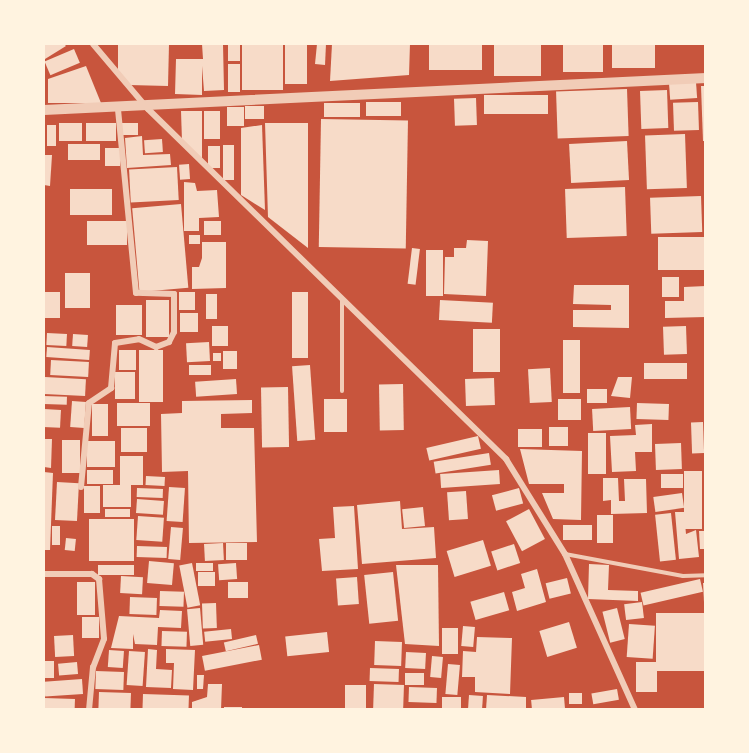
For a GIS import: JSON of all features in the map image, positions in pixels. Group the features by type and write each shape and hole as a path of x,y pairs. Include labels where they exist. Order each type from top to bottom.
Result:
{"street":[{"path":"93,44 148,109 506,459 565,554 635,710"},
{"path":"44,110 148,109 376,92 705,78"},
{"path":"81,487 89,403 111,388 116,343 139,339 156,347 169,342 174,332 174,294 136,293 118,110"},
{"path":"44,574 92,574 99,579 104,639 93,667 89,710"}],"lane":[{"path":"342,300 342,391"},
{"path":"565,554 683,576 705,575"}],"building":[{"path":"44,44 64,44 66,46 45,59"},
{"path":"118,44 169,44 168,86 129,85 118,70"},
{"path":"202,44 223,44 224,90 204,91 202,66 202,95 175,94 176,59 203,59"},
{"path":"228,44 240,44 240,61 228,61"},
{"path":"242,44 283,44 283,90 242,90"},
{"path":"285,44 307,44 307,84 285,84"},
{"path":"317,44 326,44 325,65 315,64"},
{"path":"332,44 410,44 409,75 330,81"},
{"path":"429,44 482,44 482,70 429,70"},
{"path":"494,44 541,44 541,76 494,76"},
{"path":"563,44 603,44 603,72 563,72"},
{"path":"612,44 655,44 655,68 612,68"},
{"path":"74,49 80,63 50,75 45,62"},
{"path":"228,64 240,64 240,92 228,92"},
{"path":"86,66 101,103 48,103 48,79"},
{"path":"696,82 697,98 670,100 669,84"},
{"path":"701,86 706,86 706,141 703,141"},
{"path":"627,89 629,136 558,138 556,91"},
{"path":"667,90 668,128 641,129 640,91"},
{"path":"484,95 548,95 548,114 484,114"},
{"path":"476,98 477,125 455,126 454,99"},
{"path":"366,102 401,102 401,116 366,116"},
{"path":"698,102 699,130 674,131 673,103"},
{"path":"324,103 360,103 360,117 324,117"},
{"path":"245,106 264,106 264,119 245,119"},
{"path":"227,107 244,107 244,126 227,126"},
{"path":"181,111 202,111 202,160 182,141"},
{"path":"204,111 220,111 220,139 204,139"},
{"path":"321,119 408,121 406,248 319,247"},
{"path":"59,123 82,123 82,141 59,141"},
{"path":"86,123 116,123 116,141 86,141"},
{"path":"122,123 138,123 138,135 122,135"},
{"path":"265,123 308,123 308,248 268,217"},
{"path":"47,125 56,125 56,146 47,146"},
{"path":"262,125 265,210 241,195 241,128"},
{"path":"685,134 687,188 647,189 645,135"},
{"path":"142,136 143,155 170,154 171,165 127,168 125,138"},
{"path":"162,139 163,152 145,153 144,140"},
{"path":"627,141 629,180 571,183 569,144"},
{"path":"68,144 100,144 100,160 68,160"},
{"path":"223,145 234,145 234,180 223,180"},
{"path":"208,146 220,146 220,168 208,168"},
{"path":"105,148 120,148 120,166 105,166"},
{"path":"44,155 52,155 50,186 44,185"},
{"path":"189,164 190,179 180,180 179,165"},
{"path":"177,167 179,200 131,202 129,170"},
{"path":"184,182 195,183 197,191 217,190 219,217 199,218 199,231 184,231"},
{"path":"625,187 627,236 567,238 565,189"},
{"path":"70,189 112,189 112,215 70,215"},
{"path":"701,196 702,232 651,234 650,198"},
{"path":"181,204 188,288 140,292 132,208"},
{"path":"87,221 127,221 127,245 87,245"},
{"path":"204,221 221,221 221,235 204,235"},
{"path":"189,235 200,235 200,244 189,244"},
{"path":"658,237 706,237 706,270 658,270"},
{"path":"467,240 488,241 486,296 444,294 445,257 454,257 454,248 466,248"},
{"path":"202,242 226,242 226,288 192,289 192,267 199,267 202,258"},
{"path":"412,248 420,249 416,285 408,284"},
{"path":"426,250 443,250 443,296 426,296"},
{"path":"65,273 90,273 90,308 65,308"},
{"path":"662,277 679,277 679,297 662,297"},
{"path":"574,285 629,285 629,328 573,327 573,310 611,310 611,305 573,304"},
{"path":"706,286 706,317 665,318 665,301 684,301 684,287"},
{"path":"44,292 60,292 60,318 44,318"},
{"path":"179,292 195,292 195,310 179,310"},
{"path":"292,292 308,292 308,358 292,358"},
{"path":"206,294 217,294 217,319 206,319"},
{"path":"146,300 169,300 169,337 146,337"},
{"path":"440,300 493,303 492,323 439,320"},
{"path":"116,305 142,305 142,335 116,335"},
{"path":"180,313 198,313 198,332 180,332"},
{"path":"212,326 228,326 228,346 212,346"},
{"path":"686,326 687,354 664,355 663,327"},
{"path":"473,329 500,329 500,372 473,372"},
{"path":"47,333 67,334 66,346 46,345"},
{"path":"73,334 88,335 87,347 72,346"},
{"path":"563,340 580,340 580,393 563,393"},
{"path":"209,342 210,361 187,362 186,343"},
{"path":"47,347 90,350 89,360 46,357"},
{"path":"119,350 136,350 136,370 119,370"},
{"path":"139,350 163,350 163,402 139,402"},
{"path":"223,351 237,351 237,369 223,369"},
{"path":"213,353 221,353 221,361 213,361"},
{"path":"51,360 89,362 88,377 50,375"},
{"path":"644,363 687,363 687,379 644,379"},
{"path":"189,365 211,365 211,375 189,375"},
{"path":"310,365 315,440 297,441 292,366"},
{"path":"550,368 552,402 530,403 528,369"},
{"path":"115,372 135,372 135,399 115,399"},
{"path":"45,377 86,379 85,396 44,394"},
{"path":"618,377 632,377 630,398 611,396"},
{"path":"494,378 495,405 466,406 465,379"},
{"path":"236,379 237,394 196,397 195,382"},
{"path":"379,384 403,384 404,430 380,430"},
{"path":"261,387 288,387 289,447 262,447"},
{"path":"587,389 607,389 607,403 587,403"},
{"path":"44,396 67,397 67,405 44,404"},
{"path":"324,399 347,399 347,432 324,432"},
{"path":"558,399 581,399 581,420 558,420"},
{"path":"252,400 252,413 221,414 221,428 254,428 257,542 189,543 188,471 162,472 161,414 182,413 182,401"},
{"path":"72,401 86,402 84,428 70,427"},
{"path":"117,403 150,403 150,426 117,426"},
{"path":"637,403 669,404 668,420 636,419"},
{"path":"92,404 108,404 108,436 92,436"},
{"path":"630,407 631,429 593,431 592,409"},
{"path":"44,409 61,410 60,428 44,427"},
{"path":"691,422 703,422 704,453 692,453"},
{"path":"652,424 652,452 635,452 636,471 612,472 610,436 636,435 635,425"},
{"path":"549,427 568,427 568,446 549,446"},
{"path":"121,428 147,428 147,452 121,452"},
{"path":"518,429 542,429 542,447 518,447"},
{"path":"588,433 606,433 606,474 588,474"},
{"path":"478,436 481,449 429,461 426,448"},
{"path":"44,439 52,439 51,468 44,467"},
{"path":"62,440 80,440 80,473 62,473"},
{"path":"87,441 115,441 115,467 87,467"},
{"path":"681,443 682,469 656,470 655,444"},
{"path":"520,449 582,451 581,520 553,519 542,493 564,493 564,484 529,484"},
{"path":"489,453 491,465 436,474 434,462"},
{"path":"120,456 143,456 143,485 131,485 131,507 103,507 103,485 120,485"},
{"path":"87,470 113,470 113,484 87,484"},
{"path":"499,470 500,484 441,488 440,474"},
{"path":"684,471 702,471 702,529 684,529"},
{"path":"44,472 53,473 50,550 44,550"},
{"path":"661,474 683,474 683,488 661,488"},
{"path":"146,476 165,477 165,486 146,485"},
{"path":"603,478 618,478 619,501 625,501 624,479 646,479 647,513 611,514 611,500 603,501"},
{"path":"57,482 79,483 77,521 55,520"},
{"path":"84,486 100,486 100,513 84,513"},
{"path":"169,487 185,488 183,522 167,521"},
{"path":"137,488 163,489 163,498 137,497"},
{"path":"519,488 523,503 496,511 492,495"},
{"path":"466,491 468,519 449,520 447,492"},
{"path":"682,493 684,508 655,512 653,497"},
{"path":"137,499 164,501 163,515 136,513"},
{"path":"400,501 402,529 434,527 436,558 362,564 357,505"},
{"path":"354,506 358,569 322,571 319,539 335,538 333,507"},
{"path":"423,507 425,526 404,528 402,509"},
{"path":"105,509 130,509 130,517 105,517"},
{"path":"529,509 545,539 522,551 506,521"},
{"path":"675,512 684,512 686,534 696,530 699,557 679,559"},
{"path":"671,513 676,560 660,561 655,515"},
{"path":"597,515 613,515 613,543 597,543"},
{"path":"138,516 164,518 162,542 136,540"},
{"path":"89,519 134,519 134,561 89,561"},
{"path":"563,525 592,525 592,540 563,540"},
{"path":"52,526 60,526 60,545 52,545"},
{"path":"171,527 183,528 180,560 168,559"},
{"path":"699,531 706,531 706,549 700,549"},
{"path":"66,538 76,539 75,551 65,550"},
{"path":"483,540 491,566 455,577 447,551"},
{"path":"223,543 224,560 205,561 204,544"},
{"path":"226,543 247,543 247,560 226,560"},
{"path":"514,544 520,563 497,570 491,551"},
{"path":"137,546 167,547 167,558 137,557"},
{"path":"149,561 174,563 172,585 147,583"},
{"path":"192,563 200,605 187,608 179,565"},
{"path":"196,563 213,563 213,571 196,571"},
{"path":"236,563 237,579 219,580 218,564"},
{"path":"589,564 609,565 608,590 638,591 638,601 588,599"},
{"path":"98,565 134,565 134,575 98,575"},
{"path":"396,565 438,565 439,646 405,644"},
{"path":"537,569 546,602 517,611 512,592 525,588 521,574"},
{"path":"198,572 215,572 215,586 198,586"},
{"path":"393,572 398,621 369,624 364,575"},
{"path":"121,576 143,577 142,594 120,593"},
{"path":"357,577 359,604 338,605 336,578"},
{"path":"567,578 571,594 550,599 546,583"},
{"path":"700,579 703,592 643,605 641,593"},
{"path":"77,582 95,582 95,615 77,615"},
{"path":"228,582 248,582 248,598 228,598"},
{"path":"703,583 706,583 706,602 704,602"},
{"path":"160,591 184,592 183,607 159,606"},
{"path":"504,592 509,610 476,620 470,602"},
{"path":"130,597 157,598 156,615 129,614"},
{"path":"642,602 644,618 626,620 624,604"},
{"path":"202,603 216,603 217,628 203,628"},
{"path":"200,608 203,645 190,646 187,609"},
{"path":"617,608 625,639 610,643 602,612"},
{"path":"160,610 182,611 181,628 158,627 157,645 135,644 133,634 133,649 111,648 119,616 159,618"},
{"path":"656,613 706,613 706,671 656,671"},
{"path":"82,617 99,617 99,638 82,638"},
{"path":"569,622 577,648 547,657 539,631"},
{"path":"629,624 655,626 653,659 627,657"},
{"path":"463,626 475,627 473,647 461,646"},
{"path":"442,628 458,628 458,654 442,654"},
{"path":"231,629 232,639 205,642 204,632"},
{"path":"162,631 187,632 186,647 161,646"},
{"path":"327,632 329,652 287,656 285,636"},
{"path":"73,635 74,656 55,657 54,636"},
{"path":"256,635 258,644 226,651 224,642"},
{"path":"477,637 512,638 510,694 475,692 475,677 462,677 463,651 476,652"},
{"path":"375,641 402,642 401,666 374,665"},
{"path":"259,645 262,660 205,671 202,656"},
{"path":"148,649 157,650 156,669 172,670 171,688 146,687"},
{"path":"166,649 195,650 193,690 173,689 174,663 166,663"},
{"path":"109,650 124,651 123,668 108,667"},
{"path":"129,651 145,652 143,686 127,685"},
{"path":"406,652 426,653 425,669 405,668"},
{"path":"432,656 443,657 441,678 430,677"},
{"path":"44,661 54,661 54,678 44,678"},
{"path":"77,662 78,674 59,676 58,664"},
{"path":"636,662 657,662 657,692 636,692"},
{"path":"448,664 460,665 457,695 445,694"},
{"path":"370,668 399,669 399,682 370,681"},
{"path":"96,671 124,672 123,690 95,689"},
{"path":"405,673 424,673 424,685 405,685"},
{"path":"197,675 204,675 203,689 197,689"},
{"path":"82,679 83,694 45,697 44,682"},
{"path":"208,684 222,684 221,710 192,710 192,702 207,697"},
{"path":"374,684 404,685 403,710 373,710"},
{"path":"345,685 366,685 366,710 345,710"},
{"path":"409,687 437,688 436,703 408,702"},
{"path":"617,689 619,700 593,704 591,694"},
{"path":"99,692 131,693 130,710 98,710"},
{"path":"569,693 582,693 582,704 569,704"},
{"path":"143,694 189,696 188,710 142,710"},
{"path":"469,695 483,696 482,710 468,710"},
{"path":"487,695 526,697 526,710 486,710"},
{"path":"442,697 461,697 461,710 442,710"},
{"path":"564,697 565,708 532,710 531,700"},
{"path":"44,698 75,699 75,710 44,710"},
{"path":"224,707 242,707 242,710 224,710"}]}
